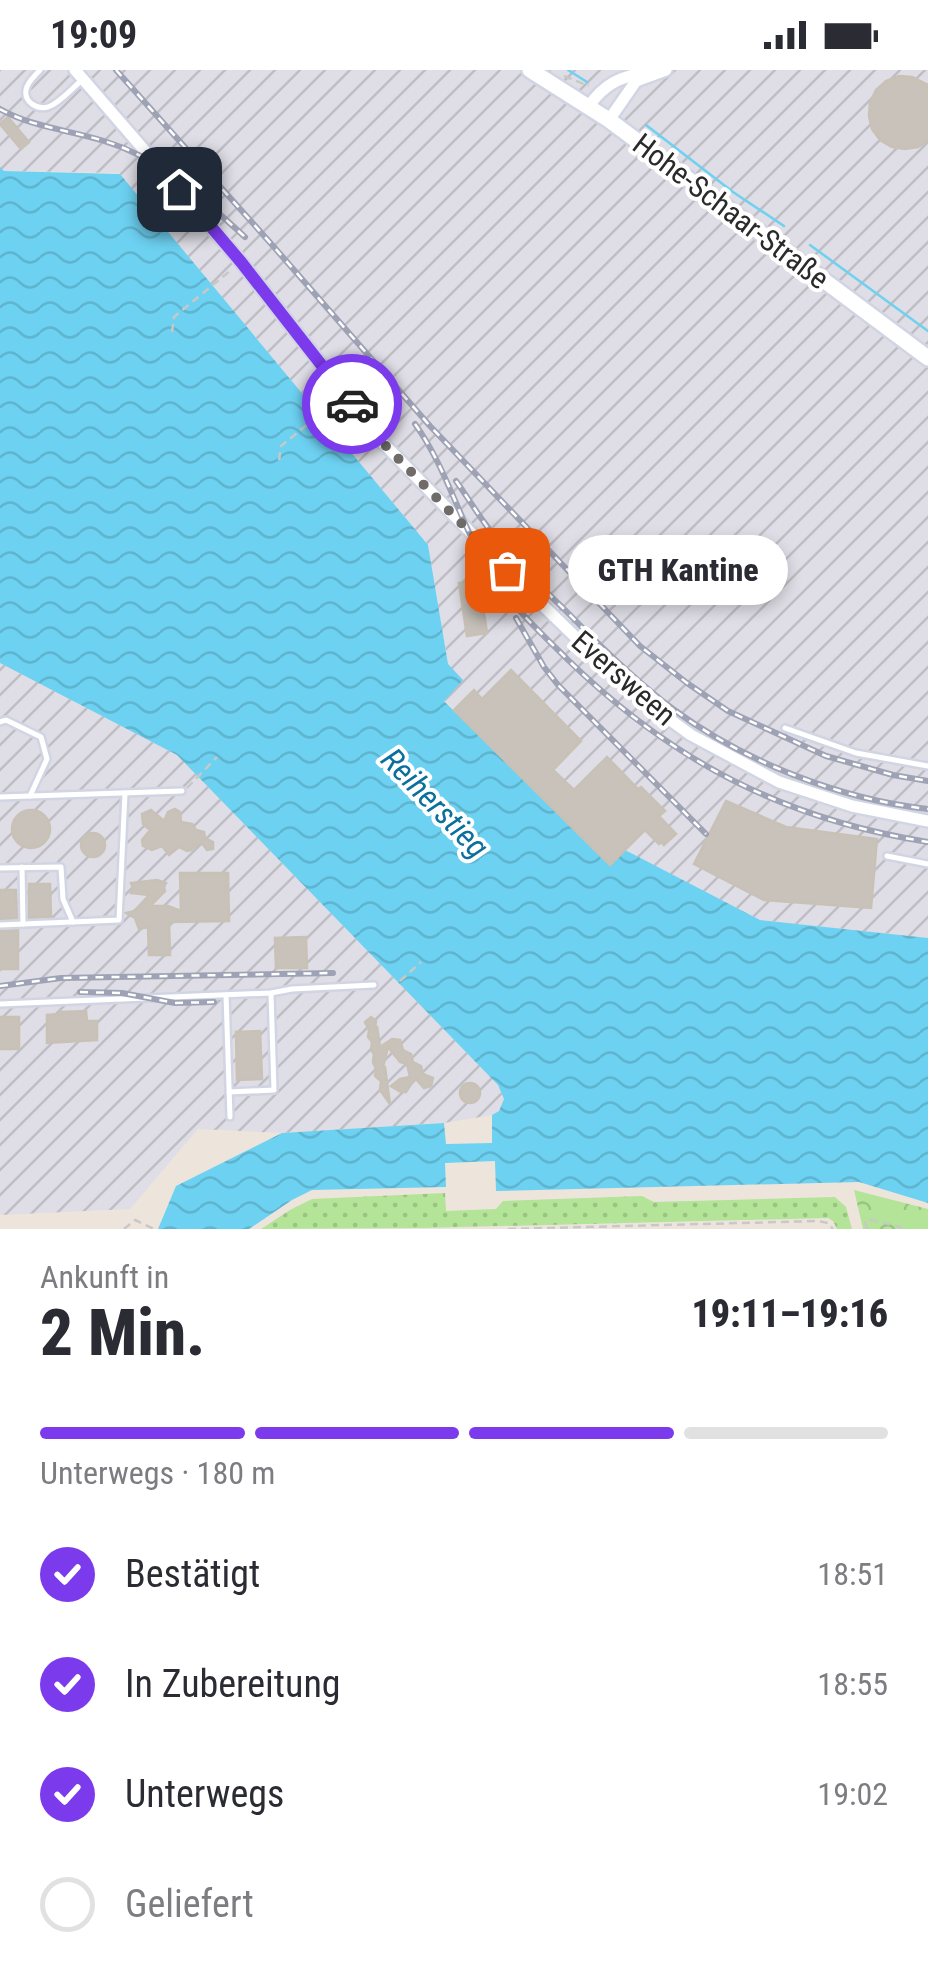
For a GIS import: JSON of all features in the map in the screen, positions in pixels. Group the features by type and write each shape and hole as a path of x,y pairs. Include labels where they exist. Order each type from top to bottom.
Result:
{"main road":[{"name":"Hohe-Schaar-Straße","path":"530,70 609,120 928,358"}],"street":[{"path":"589,106 600,92 620,78 655,70"},
{"path":"609,120 636,82 666,70"},
{"name":"Eversween","path":"79,75 241,262 384,444 632,692 731,758 779,782 852,806 928,821"}],"lane":[{"path":"40,70 26,88 26,97 34,107 54,104 79,75"},
{"path":"0,722 6,720 41,737 48,759 30,796"},
{"path":"785,728 856,754 928,766"},
{"path":"0,796 182,791"},
{"path":"0,924 119,920 125,792"},
{"path":"886,856 928,864"},
{"path":"0,868 61,867 62,899 73,922"},
{"path":"22,868 23,924"},
{"path":"0,1004 374,985"},
{"path":"230,1092 274,1090 271,993"},
{"path":"226,995 230,1117"}],"path":[{"path":"554,70 592,87"},
{"path":"172,332 174,317 241,262"},
{"path":"279,460 281,446 345,394"},
{"path":"190,786 217,757"},
{"path":"400,981 422,962"},
{"path":"124,1229 136,1220 154,1229"},
{"path":"867,1229 865,1221 874,1220 908,1229"},
{"path":"508,1229 818,1222 828,1223 833,1229"}],"shaded area":[{"path":"0,70 928,70 928,938 760,920 625,851 610,865 444,700 448,664 428,545 119,173 0,168"},
{"path":"0,663 177,755 498,1085 504,1099 499,1111 444,1123 282,1133 198,1129 130,1209 0,1215"}],"green space":[{"path":"854,1190 928,1209 928,1229 863,1229"},
{"path":"445,1193 446,1211 496,1209 503,1201 642,1196 654,1202 835,1197 846,1207 852,1229 837,1229 828,1218 261,1229 312,1199"}],"water":[{"name":"Reiherstieg","path":"0,167 4,171 120,174 428,545 448,664 463,680 444,701 609,865 625,850 760,920 928,938 928,1203 859,1182 496,1191 495,1161 445,1163 446,1187 312,1190 249,1229 158,1229 176,1186 282,1133 444,1123 446,1144 492,1143 492,1115 499,1111 504,1099 498,1085 177,755 0,663"}],"building":[{"path":"899,76 928,85 928,141 918,147 892,147 872,129 870,103 876,90"},
{"path":"8,117 29,142 21,149 0,124"},
{"path":"479,580 487,633 467,636 459,583"},
{"path":"511,670 581,741 553,770 574,790 607,757 665,811 659,816 676,834 664,845 645,830 610,865 454,710 474,690 482,699"},
{"path":"726,801 786,827 877,839 871,908 764,900 694,864"},
{"path":"31,810 44,816 50,829 44,842 31,848 18,842 12,829 18,816"},
{"path":"151,810 164,821 168,812 180,812 181,822 204,832 205,838 213,842 213,849 207,850 201,842 187,851 179,847 169,855 162,846 152,850 143,846 142,840 150,830 143,824 142,814"},
{"path":"93,833 102,836 102,854 93,857 84,854 81,845 84,836"},
{"path":"180,873 228,873 229,921 169,922 170,955 149,955 148,927 139,929 135,918 126,913 135,911 149,895 131,893 131,883 166,883 165,891 150,906 181,911"},
{"path":"29,884 50,884 51,917 29,918"},
{"path":"0,890 16,890 17,918 0,919"},
{"path":"18,930 18,969 0,969 0,931"},
{"path":"306,937 307,968 276,968 275,938"},
{"path":"86,1011 87,1021 97,1021 97,1040 47,1043 47,1015"},
{"path":"0,1017 19,1017 19,1049 0,1049"},
{"path":"371,1017 376,1021 380,1047 392,1039 400,1040 403,1050 421,1066 423,1074 433,1078 431,1086 424,1088 415,1078 406,1092 391,1086 410,1077 407,1064 400,1062 388,1047 383,1067 390,1104 375,1076 372,1042 365,1022"},
{"path":"260,1031 262,1079 237,1080 236,1032"},
{"path":"470,1083 480,1093 470,1103 460,1093"}],"waterway":[{"path":"568,70 587,82"},
{"path":"646,125 784,226"},
{"path":"810,245 928,331"}],"railway":[{"path":"116,70 430,426 640,646 728,711 826,756 928,781"},
{"path":"0,109 38,124 125,148 180,181 245,237"},
{"path":"415,424 495,580 529,621 607,695 689,756 732,780 825,818 928,842"},
{"path":"456,481 517,562 620,664 673,709 731,746 794,775 861,797 928,809"},
{"path":"516,618 558,685 706,834"},
{"path":"0,986 61,978 333,973"},
{"path":"80,992 122,993 175,1003 214,1002"}],"way so far":[{"path":"352,404 384,444 507,570"}],"place":[{"name":"GTH Kantine","path":"507,570"}],"route":[{"path":"179,189 352,404"}]}
